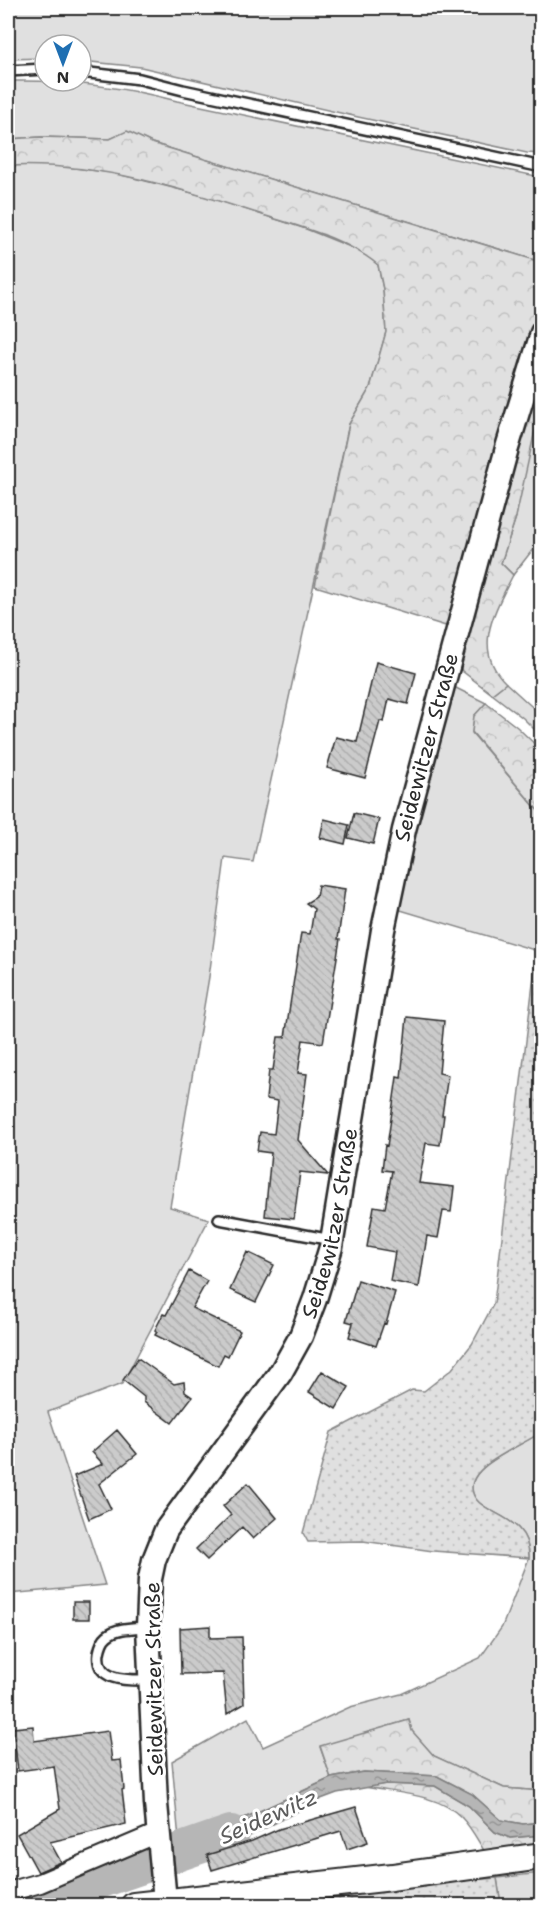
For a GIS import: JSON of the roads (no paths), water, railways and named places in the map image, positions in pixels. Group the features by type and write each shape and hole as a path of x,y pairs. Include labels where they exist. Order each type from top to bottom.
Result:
{"main road":[{"path":"134,1905 392,1877 542,1856"}],"street":[{"name":"Seidewitzer Straße","path":"165,1901 159,1840 148,1627 150,1579 154,1560 166,1530 281,1372 301,1336 315,1299 332,1240 383,930 404,830 507,448 542,333"},
{"path":"8,1892 159,1840"}],"lane":[{"path":"8,71 33,70"},
{"path":"93,73 140,79 542,167"},
{"path":"219,1220 332,1240"},
{"path":"148,1627 117,1631 107,1636 102,1644 99,1660 102,1669 110,1677 122,1680 150,1680"}],"water":[{"path":"364,1772 437,1776 472,1794 501,1820 523,1824 541,1822 541,1835 510,1838 495,1832 469,1806 435,1786 386,1784 337,1793 252,1835 184,1858 179,1840 249,1816 331,1778"},
{"path":"126,1860 130,1876 66,1905 8,1906 8,1904"}],"waterway":[{"name":"Seidewitz","path":"24,1906 231,1834"}]}
